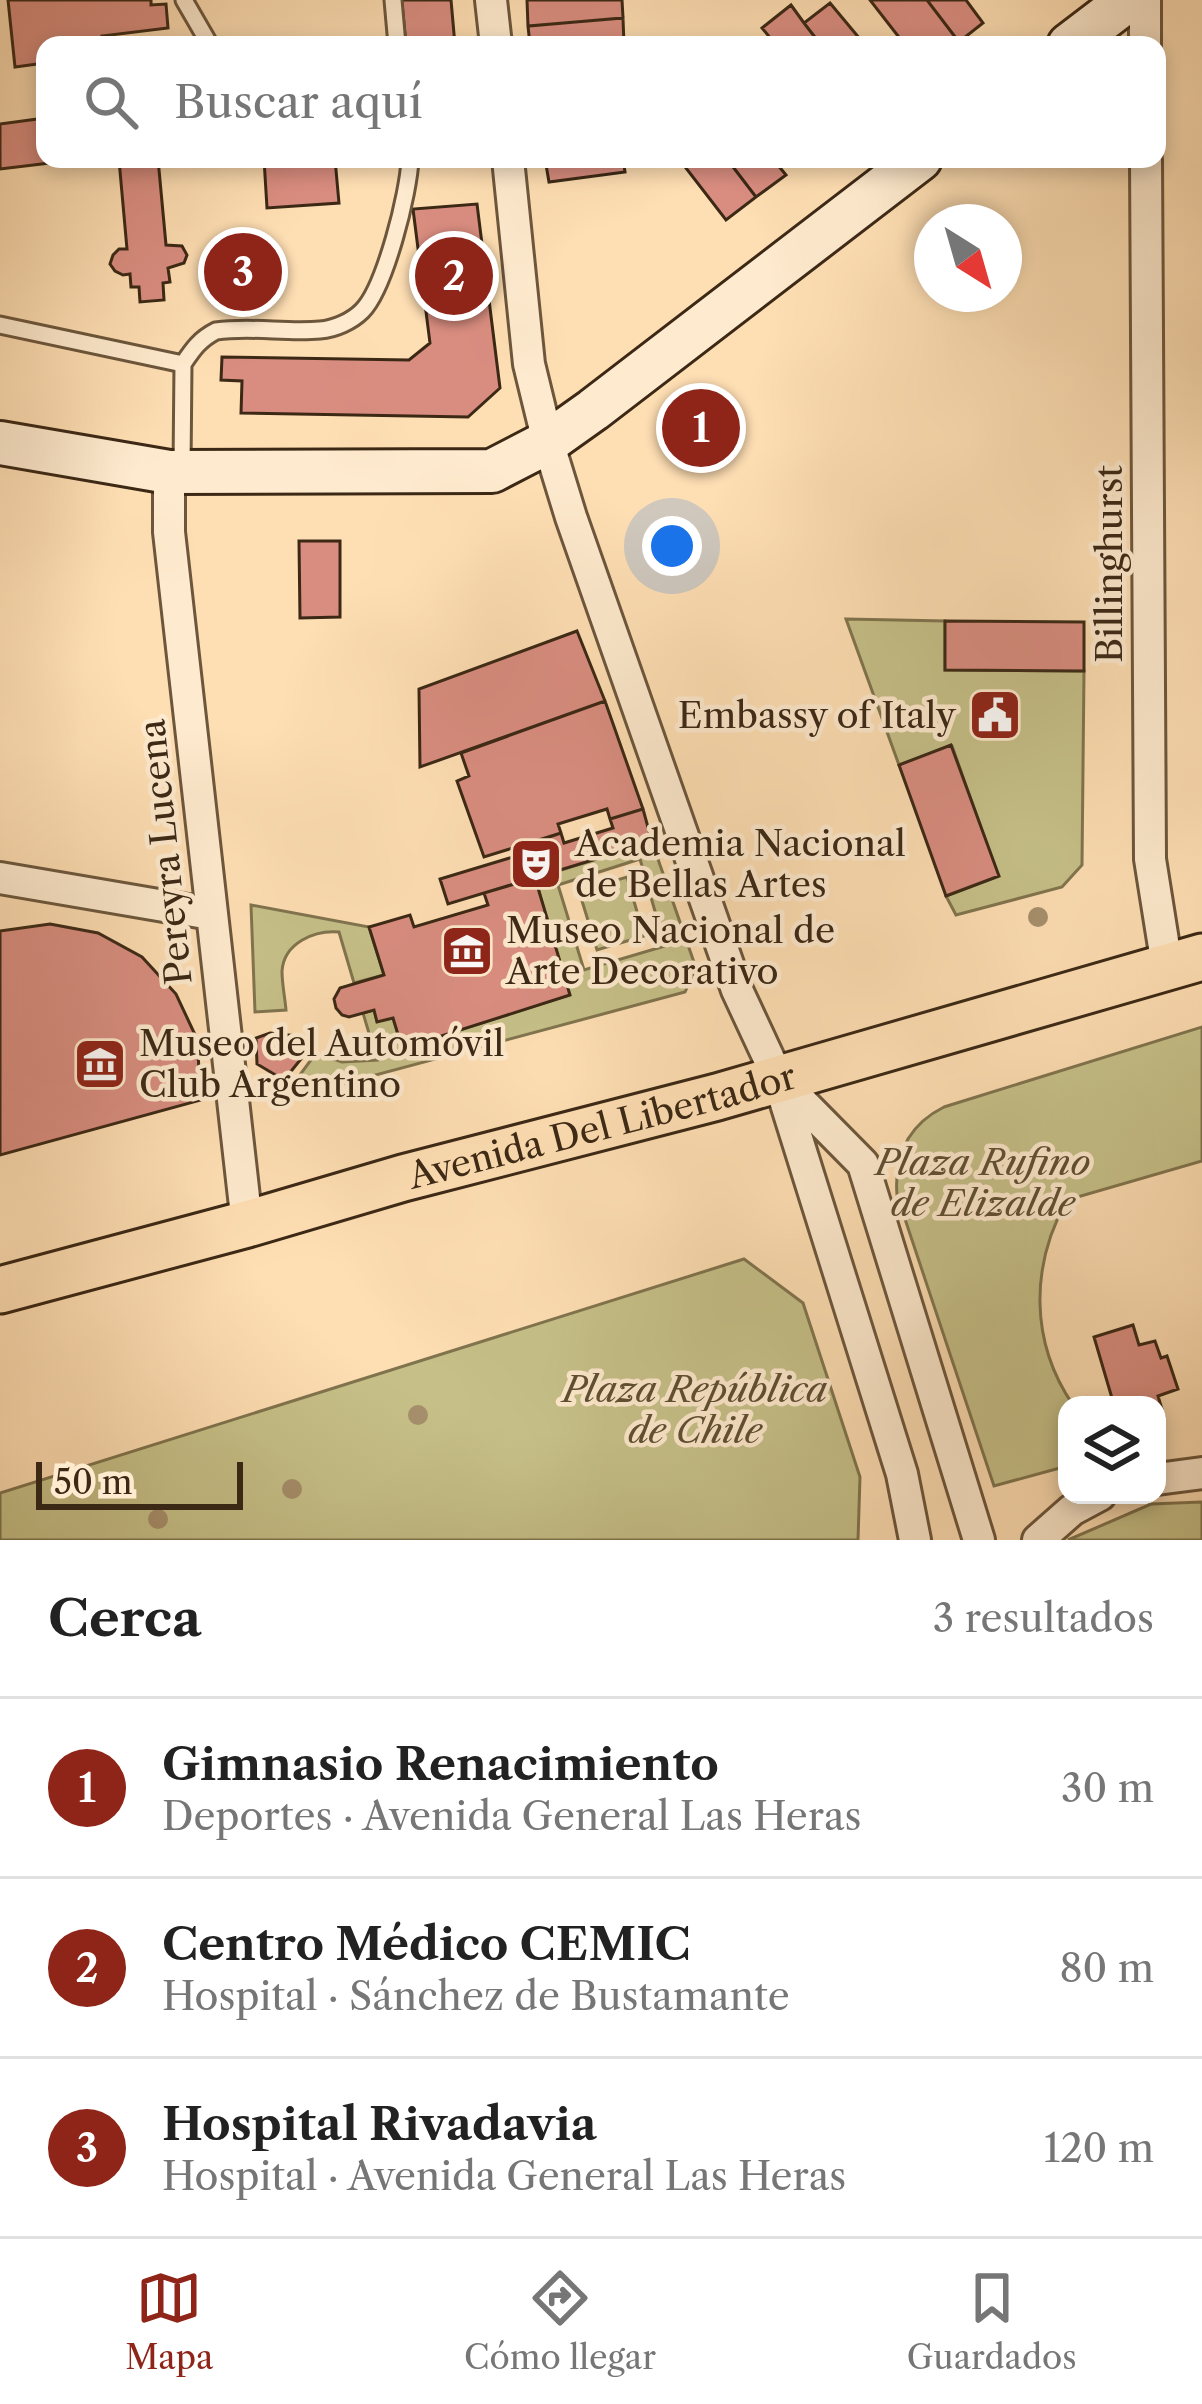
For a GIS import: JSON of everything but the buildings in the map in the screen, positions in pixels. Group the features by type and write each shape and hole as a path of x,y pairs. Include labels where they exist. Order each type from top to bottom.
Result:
{"main road":[{"path":"1081,36 1128,0"},
{"path":"0,443 176,472 492,472 548,442 908,168"},
{"name":"Avenida Del Libertador","path":"0,1290 1185,962"}],"street":[{"path":"491,0 495,36"},
{"path":"1145,0 1145,36"},
{"path":"509,168 529,364 548,442 737,990 778,1078 902,1474 915,1540"},
{"name":"Billinghurst","path":"1146,168 1150,859 1185,962"},
{"name":"Pereyra Lucena","path":"176,472 169,532 247,1224"},
{"path":"0,878 211,914"},
{"path":"778,1078 863,1164 979,1540"},
{"path":"1166,1478 1202,1473"},
{"path":"1038,1540 1083,1504"}],"lane":[{"path":"184,0 203,36"},
{"path":"393,0 396,36"},
{"path":"176,472 183,364 203,338 216,331 323,330 359,314 378,285 403,208 409,168"},
{"path":"0,325 183,364"}],"green space":[{"path":"846,619 945,621 945,670 1084,671 1082,865 1062,887 956,915 946,896 998,876 952,746 899,765"},
{"path":"652,842 696,968 685,992 290,1098 285,1095 316,1053 342,1062 377,1060 363,1013 374,1010 377,1021 393,1018 400,1041 410,1046 569,995 535,878","holes":["640,859 665,946 584,970 558,885"]},
{"path":"627,877 644,936 597,950 579,891"},
{"path":"251,905 369,927 384,975 354,983 339,932 320,933 294,946 284,961 286,1010 255,1012"},
{"name":"Plaza Rufino de Elizalde","path":"1202,1027 1202,1161 1067,1200 1046,1251 1040,1304 1049,1356 1068,1396 1058,1396 1058,1468 994,1486 897,1195 898,1167 906,1143 921,1123 944,1107"},
{"name":"Plaza República de Chile","path":"744,1259 803,1303 860,1477 858,1540 0,1540 0,1493"},
{"path":"1202,1502 1202,1540 1068,1540 1151,1504"}],"place":[{"name":"Hospital Rivadavia","path":"243,272"},
{"name":"Centro Médico CEMIC","path":"454,276"},
{"name":"Gimnasio Renacimiento","path":"701,428"},
{"name":"Embassy of Italy","path":"995,715"},
{"name":"Academia Nacional de Bellas Artes","path":"536,864"},
{"name":"Museo Nacional de Arte Decorativo","path":"467,951"},
{"name":"Museo del Automóvil Club Argentino","path":"100,1064"}]}
